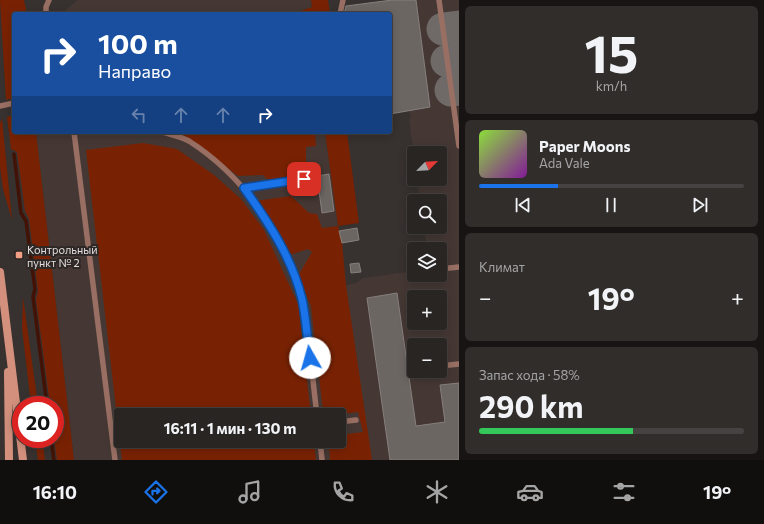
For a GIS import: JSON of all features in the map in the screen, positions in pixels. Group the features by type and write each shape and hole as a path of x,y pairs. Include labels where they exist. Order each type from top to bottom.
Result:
{"main road":[{"path":"0,272 23,460"},
{"path":"8,337 9,460"}],"lane":[{"path":"46,12 46,7 49,0"},
{"path":"340,12 343,0"},
{"path":"439,0 459,146"},
{"path":"0,106 12,103"},
{"path":"74,134 116,460"},
{"path":"169,134 188,140 223,168 244,188 270,224 290,263 302,300 316,408"},
{"path":"244,188 304,179"},
{"path":"447,268 459,267"},
{"path":"447,365 459,364"},
{"path":"346,421 356,420"},
{"path":"321,448 322,460"}],"shaded area":[{"path":"0,0 24,0 27,12 12,12 12,98 6,100"},
{"path":"78,0 311,0 312,7 298,12 63,12"},
{"path":"311,0 328,0 330,12 298,12 312,7"},
{"path":"416,0 459,0 459,460 74,460 36,134 325,134 338,226 342,243 346,285 356,283 363,278 407,272 407,282 447,282 447,242 426,242 425,234 447,234 447,194 419,194 418,186 447,186 447,146 413,146 409,118 411,117 409,111 430,107"},
{"path":"12,116 12,134 36,134 74,460 57,460 55,448 64,448 64,396 49,396 36,299 38,291 29,219 25,211 17,152 11,149 7,117"},
{"path":"2,119 12,220 3,189 0,167 0,123"},
{"path":"177,134 315,134 316,146 306,147 306,167 289,168 290,178 268,180 263,175 238,176 185,136"},
{"path":"325,134 347,134 359,223 338,226"},
{"path":"143,143 177,149 214,175 241,199 264,230 298,304 310,408 116,408 86,150"},
{"path":"291,196 309,213 317,214 322,228 338,226 342,243 346,285 372,460 330,460 329,448 346,448 346,434 363,432 358,412 346,414 346,408 323,408 311,306 298,276 312,252 308,249 289,255 255,201"},
{"path":"23,297 37,396 30,396 22,328"},
{"path":"36,448 43,448 45,460 38,460"},
{"path":"121,448 315,448 316,460 122,460"}],"building":[{"path":"392,0 416,0 430,107 392,114 392,12 344,12 346,6"},
{"path":"329,174 334,211 322,213 317,176"},
{"path":"357,228 359,240 342,243 339,231"},
{"path":"359,263 361,272 351,273 350,264"},
{"path":"397,293 407,363 407,378 409,378 416,426 445,422 440,385 459,383 459,460 390,460 367,298"}],"waterway":[{"path":"14,154 21,213 26,221 35,289 33,297 46,396"},
{"path":"52,448 54,460"}],"taxiway":[{"path":"443,29 459,27"},
{"path":"447,61 459,60"},
{"path":"451,90 459,89"}],"place":[{"name":"Контрольный пункт № 2","path":"19,255"}],"route":[{"path":"304,179 244,188 270,224 290,263 302,300 310,358"}]}
